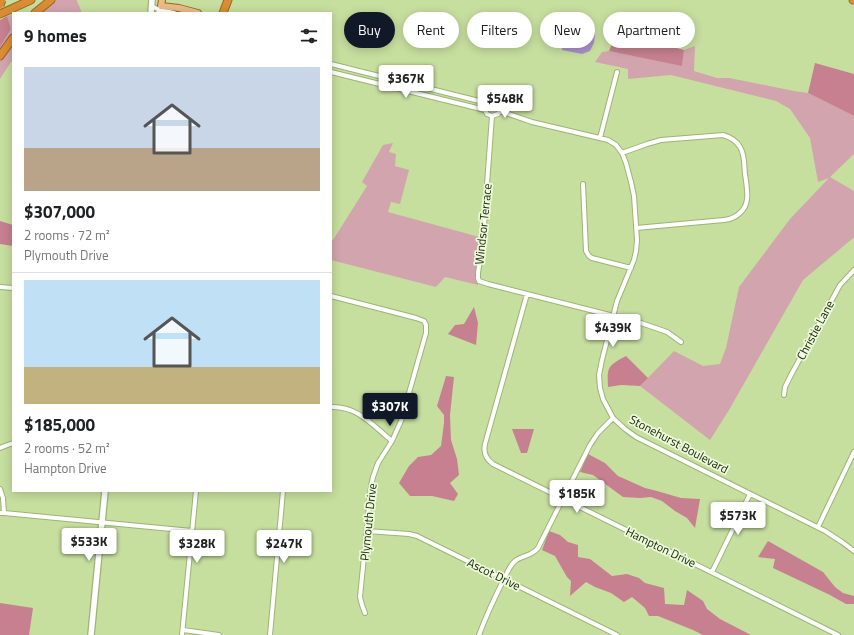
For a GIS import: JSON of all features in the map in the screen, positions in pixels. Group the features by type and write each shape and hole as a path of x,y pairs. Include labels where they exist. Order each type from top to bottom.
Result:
{"highway":[{"path":"0,4 2,0"},
{"path":"0,4 7,0"},
{"path":"0,14 31,0"},
{"path":"36,12 51,0"},
{"path":"223,12 228,0"},
{"path":"0,56 12,39"}],"main road":[{"path":"160,7 179,8 194,12"}],"street":[{"path":"152,3 172,12"},
{"path":"332,64 487,103 491,101 497,102 500,106 500,111"},
{"path":"341,75 343,67"},
{"path":"332,72 485,110 487,114 492,116 498,114 500,111"},
{"path":"600,138 617,72"},
{"path":"485,110 487,103"},
{"path":"500,111 532,122 612,142 622,153 661,140 723,136 731,138 737,143 744,155 747,199 743,210 736,217 724,220 636,228"},
{"name":"Windsor Terrace","path":"492,116 483,239 478,278 480,282 641,324 667,332 681,342"},
{"name":"Stonehurst Boulevard","path":"622,153 634,196 636,251 631,268 620,292 599,375 603,399 613,418 624,429 636,436 818,527 834,536 854,551"},
{"path":"582,184 586,251 592,258 631,268"},
{"name":"Christie Lane","path":"784,395 785,387 790,375 840,285 854,270"},
{"path":"0,287 12,288"},
{"name":"Hampton Drive","path":"527,294 485,444 484,452 488,459 493,464 838,635"},
{"name":"Plymouth Drive","path":"332,296 416,318 424,321 426,325 426,333 398,429 378,463 371,486 360,597 365,613"},
{"path":"332,407 346,408 358,412 392,441"},
{"path":"479,635 487,613 511,565 514,561 533,553 538,548 590,445 598,433 613,418"},
{"path":"0,448 12,443"},
{"path":"818,527 854,452"},
{"path":"0,488 3,498 2,513 192,531"},
{"path":"91,635 105,492"},
{"path":"182,635 196,492"},
{"path":"270,635 283,492"},
{"path":"712,572 750,494"},
{"name":"Ascot Drive","path":"367,531 417,536 617,635"},
{"path":"183,630 219,635"}],"shaded area":[{"path":"55,0 77,0 82,12 39,12"},
{"path":"12,14 12,34 0,50 0,47 11,29 7,16"},
{"path":"7,16 11,29 0,47 0,20"},
{"path":"12,43 12,62 0,79 0,60"},
{"path":"562,48 592,48 590,51 582,54 562,50"},
{"path":"610,48 677,48 684,50 682,66 609,51"},
{"path":"695,48 694,71 717,78 729,78 808,93 854,116 854,154 830,177 854,191 854,238 803,280 729,410 710,440 640,386 674,351 703,366 720,364 726,348 739,287 790,219 829,178 818,182 810,138 790,109 776,101 671,75 628,79 628,69 595,62 602,52 609,51 682,65 684,50"},
{"path":"815,63 854,74 854,116 808,93"},
{"path":"393,143 389,152 396,154 395,166 409,170 400,204 391,202 388,212 483,238 478,285 445,277 436,287 332,260 332,240 367,186 362,182 383,145"},
{"path":"0,221 12,225 12,246 0,244"},
{"path":"474,307 478,323 476,345 448,334 455,325 464,324"},
{"path":"626,356 648,378 640,386 621,385 608,387 610,367 615,362"},
{"path":"446,376 454,377 450,415 451,440 457,459 459,475 450,483 458,494 454,501 432,496 410,496 399,483 409,466 418,457 431,455 441,446 444,415 437,406"},
{"path":"512,429 534,429 527,453 521,453"},
{"path":"588,454 605,463 618,476 645,488 681,498 700,499 695,528 687,518 662,501 651,497 623,497 593,475 580,472"},
{"path":"549,531 560,535 568,542 578,545 578,557 590,559 612,576 627,574 639,578 645,583 664,588 665,604 684,605 687,590 703,601 707,609 720,619 751,635 703,635 658,616 649,616 645,608 632,597 624,602 611,593 586,582 570,596 571,581 567,577 555,556 542,550"},
{"path":"768,541 823,572 835,587 843,593 854,596 854,604 846,604 773,568 775,559 758,557"},
{"path":"0,603 33,608 29,635 0,635"}]}
